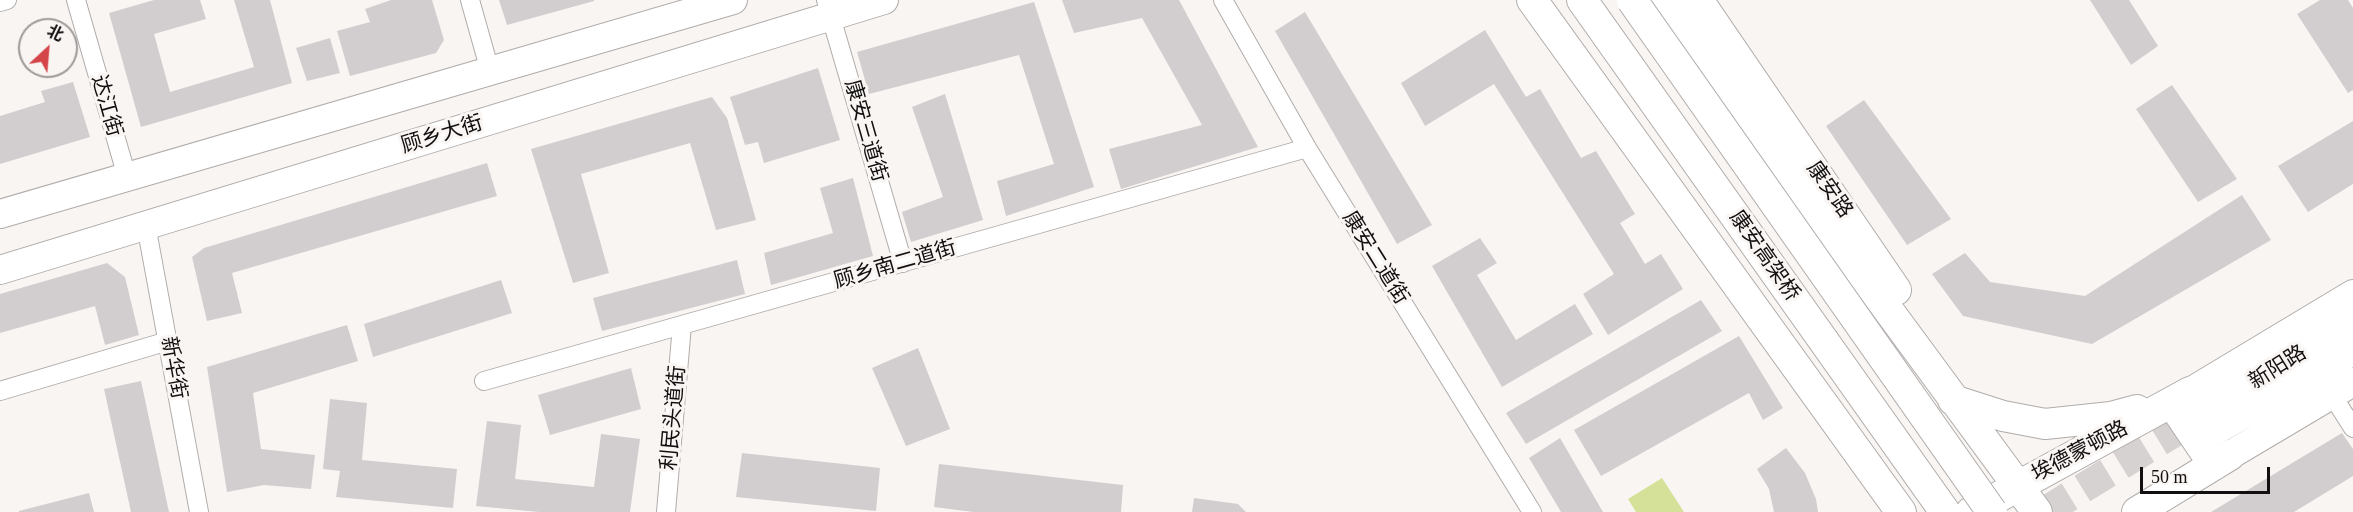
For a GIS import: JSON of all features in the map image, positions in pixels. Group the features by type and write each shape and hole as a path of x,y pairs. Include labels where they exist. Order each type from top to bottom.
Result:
{"highway":[{"path":"1532,0 1901,512"},
{"path":"1557,0 1876,448 1906,512"},
{"name":"康安高架桥","path":"1582,0 1945,512"},
{"name":"康安高架桥","path":"1632,0 1992,512"},
{"name":"康安路","path":"1664,0 1830,231 2037,512"},
{"name":"康安路","path":"1698,0 1916,321 1949,394"},
{"path":"1949,394 2003,416 2059,424 2111,417 2201,423"},
{"path":"2137,512 2201,423"},
{"name":"埃德蒙顿路","path":"1971,512 2017,485 2201,423"}],"main road":[{"path":"0,214 733,0"},
{"name":"顾乡大街","path":"0,270 829,8 884,0"},
{"path":"2201,423 2353,294"},
{"name":"新阳路","path":"2201,423 2353,321"},
{"name":"新阳路","path":"2201,423 2353,351"},
{"path":"2201,423 2343,388"}],"street":[{"path":"0,2 7,0"},
{"name":"达江街","path":"76,0 127,177"},
{"path":"470,0 490,71"},
{"name":"康安二道街","path":"1223,0 1307,148 1532,512"},
{"name":"康安三道街","path":"829,8 903,262"},
{"name":"顾乡南二道街","path":"484,381 1307,148"},
{"name":"新华街","path":"146,225 199,512"},
{"name":"利民头道街","path":"666,512 682,325"},
{"path":"0,391 168,341"},
{"path":"2343,388 2353,428"}],"green space":[{"path":"1662,478 1684,512 1636,512 1628,499"}],"building":[{"path":"154,0 200,0 206,19 154,34 170,92 254,67 234,0 270,0 292,83 141,127 109,13"},
{"path":"391,0 432,0 444,40 436,53 350,76 337,31 370,22 365,9"},
{"path":"499,0 594,0 594,1 507,25"},
{"path":"1062,0 1179,0 1258,147 1121,189 1109,149 1202,125 1142,18 1074,33"},
{"path":"2090,0 2129,0 2158,46 2131,65"},
{"path":"2320,0 2348,0 2353,8 2353,90 2348,93 2297,14"},
{"path":"1034,2 1094,187 1006,216 997,181 1054,164 1019,55 869,94 857,52"},
{"path":"1305,12 1432,225 1397,244 1275,31"},
{"path":"1485,30 1526,97 1540,89 1581,158 1596,151 1635,214 1620,223 1645,264 1661,254 1683,289 1608,335 1583,294 1614,274 1494,84 1425,126 1401,83"},
{"path":"330,38 340,73 307,81 296,48"},
{"path":"818,68 840,140 764,163 758,142 745,145 730,97"},
{"path":"73,82 90,137 0,164 0,116 45,102 41,91"},
{"path":"2172,85 2237,179 2198,202 2136,109"},
{"path":"945,94 983,220 911,242 902,212 943,197 912,107"},
{"path":"712,97 727,118 756,220 716,230 690,143 581,174 609,273 573,283 531,149"},
{"path":"1864,100 1951,219 1907,245 1826,126"},
{"path":"2353,121 2353,184 2308,212 2278,166"},
{"path":"487,163 497,196 232,273 242,313 207,321 192,257 204,248"},
{"path":"853,178 873,256 771,285 764,253 833,233 820,188"},
{"path":"2242,195 2271,240 2092,344 1963,316 1932,274 1965,253 1990,282 2085,296"},
{"path":"1480,238 1497,263 1477,275 1516,340 1575,304 1593,334 1502,387 1432,266"},
{"path":"737,260 745,294 602,331 593,298"},
{"path":"107,263 125,277 139,335 105,345 95,306 0,333 0,294"},
{"path":"501,280 512,313 373,357 364,324"},
{"path":"1701,300 1722,331 1526,444 1506,413"},
{"path":"347,325 358,361 253,393 261,449 315,455 311,489 264,485 227,492 207,367"},
{"path":"1739,336 1783,408 1763,420 1749,393 1601,476 1574,430"},
{"path":"918,348 950,429 906,446 872,368"},
{"path":"631,368 641,409 550,435 538,395"},
{"path":"141,381 169,512 131,512 104,389"},
{"path":"330,399 367,403 362,460 457,469 453,508 336,497 340,471 323,469"},
{"path":"487,421 521,425 515,479 594,487 601,434 640,439 630,512 539,512 476,506"},
{"path":"2342,433 2353,449 2353,476 2294,512 2211,512"},
{"path":"1560,438 1603,512 1561,512 1529,458"},
{"path":"1786,448 1805,473 1816,499 1818,512 1774,512 1769,489 1757,469"},
{"path":"742,453 880,468 876,511 736,497"},
{"path":"939,464 1123,485 1121,512 973,512 934,507"},
{"path":"89,493 94,512 19,512 19,511"},
{"path":"1194,498 1238,504 1246,512 1192,512"}],"tunnel":[{"path":"2044,512 2204,414"}]}
